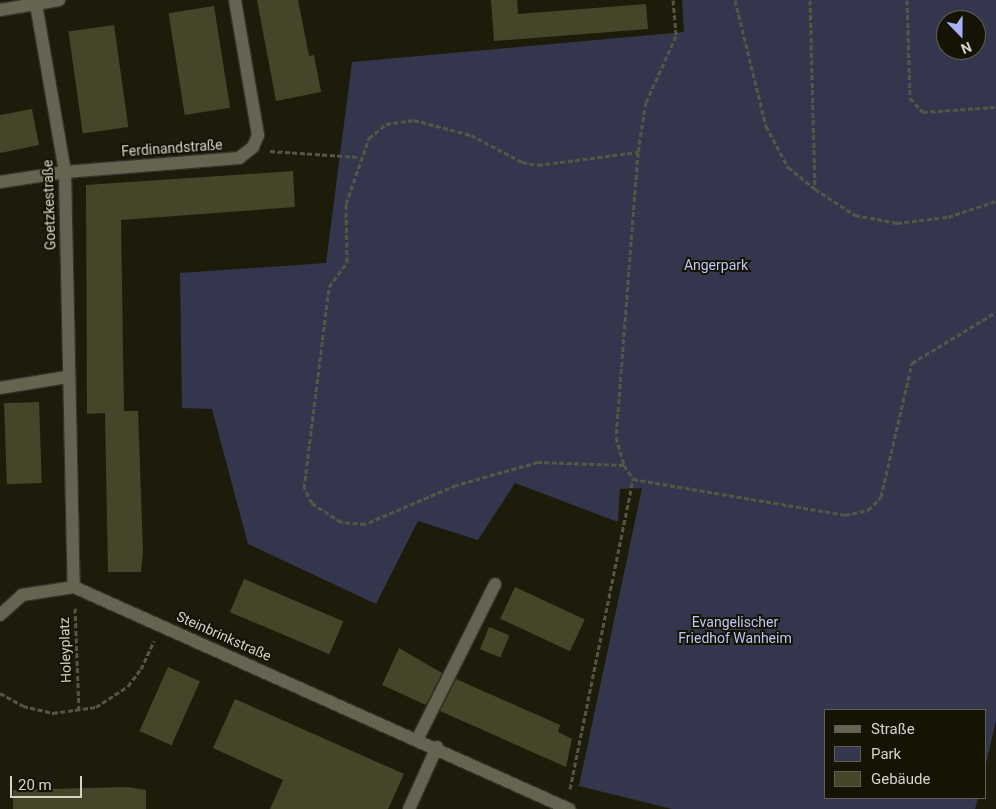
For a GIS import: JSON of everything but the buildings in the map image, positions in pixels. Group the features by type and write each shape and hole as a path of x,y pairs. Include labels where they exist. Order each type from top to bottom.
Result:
{"street":[{"path":"0,10 59,0"},
{"path":"235,0 258,135 253,147"},
{"name":"Goetzkestraße","path":"36,4 65,172 67,376 74,587"},
{"name":"Ferdinandstraße","path":"0,182 65,172 238,158 253,147"},
{"path":"0,388 67,376"},
{"path":"418,738 437,707 469,630 495,584"},
{"path":"0,615 22,595 74,587"},
{"name":"Steinbrinkstraße","path":"74,587 418,738 568,808"},
{"path":"409,809 437,747"}],"path":[{"path":"673,0 676,36 646,102 638,152 616,437 624,465 634,479 845,515 868,510 881,497 912,363 996,312"},
{"path":"735,0 766,126 788,167 814,190 855,216 897,223 948,217 996,201"},
{"path":"810,0 814,190"},
{"path":"908,0 910,98 923,112 996,107"},
{"path":"624,465 538,462 456,485 365,524 340,522 312,503 304,488 328,286 347,262 346,204 359,176 359,157 369,138 386,124 414,120 470,136 522,162 538,165 638,152"},
{"path":"253,147 277,153 359,157"},
{"path":"568,808 634,479"},
{"name":"Holeyplatz","path":"74,587 79,712"},
{"path":"0,693 40,711 79,712 112,699 128,686 141,669 162,625"}],"green space":[{"name":"Angerpark","path":"682,0 996,0 996,721 986,764 986,709 824,709 824,799 978,799 975,809 672,809 579,786 642,488 620,489 618,522 515,483 478,540 418,521 376,604 248,544 212,409 182,408 180,273 326,263 352,62 684,32"}],"park label":[{"name":"Evangelischer Friedhof Wanheim","path":"735,630"}]}
